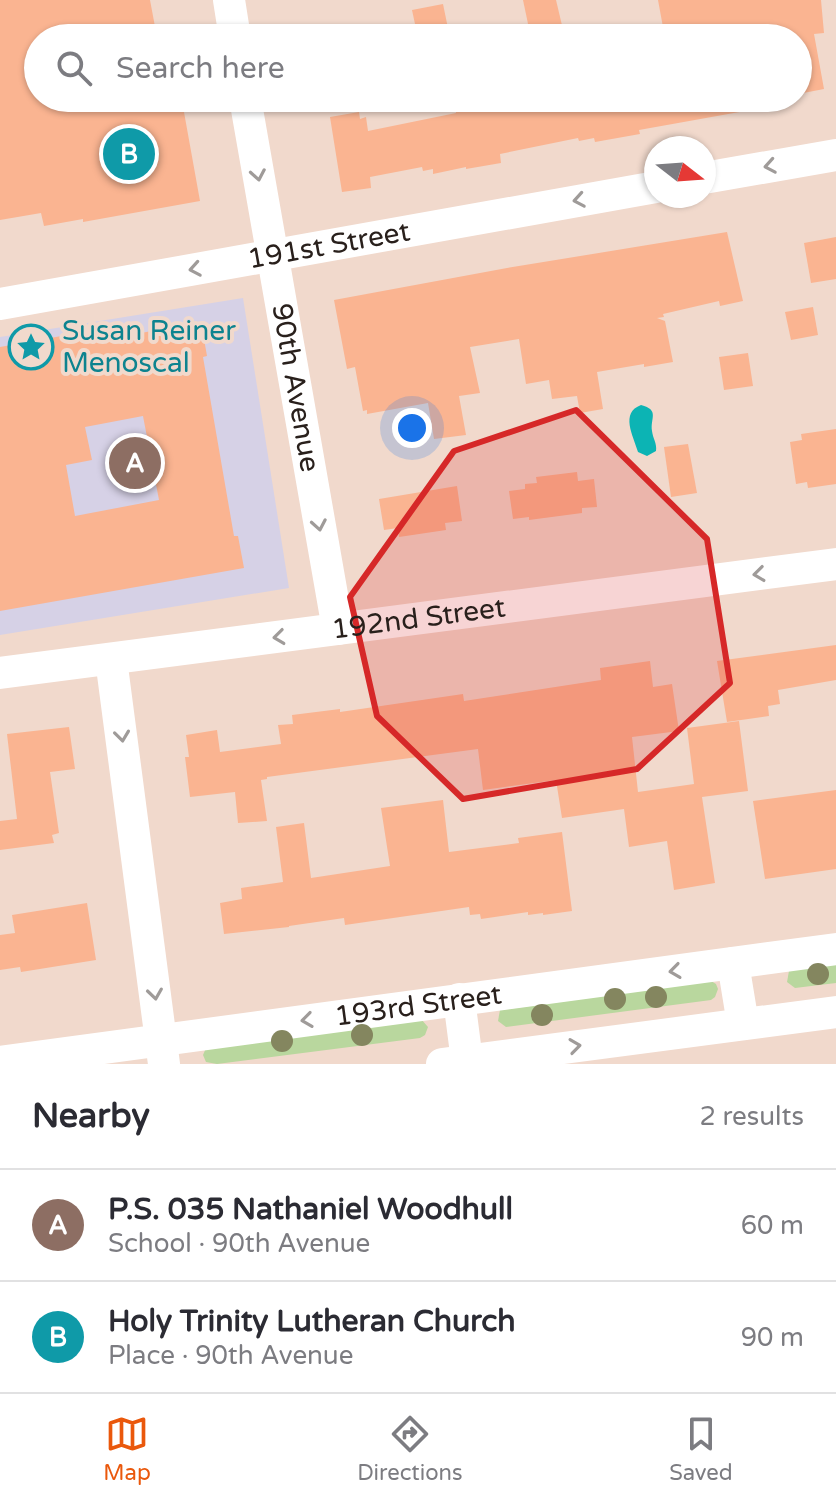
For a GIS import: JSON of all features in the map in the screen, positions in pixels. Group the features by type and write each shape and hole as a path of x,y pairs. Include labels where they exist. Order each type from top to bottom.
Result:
{"street":[{"path":"229,0 233,24"},
{"name":"90th Avenue","path":"247,112 338,629"},
{"path":"716,176 836,155"},
{"name":"191st Street","path":"0,304 644,189"},
{"name":"192nd Street","path":"0,673 836,564"},
{"path":"111,659 163,1052"},
{"name":"193rd Street","path":"0,1062 163,1052 459,999 836,949"},
{"path":"733,963 743,1024"},
{"path":"459,999 455,1062 836,1012"}],"highlighted area":[{"path":"576,410 707,539 730,683 637,769 463,799 377,716 350,597 454,451"}],"shaded area":[{"path":"243,298 289,588 0,635 0,337"}],"green space":[{"path":"836,962 836,983 795,988 787,982 789,971"},
{"path":"711,981 718,989 711,1000 506,1027 498,1021 500,1010"},
{"path":"421,1019 428,1027 420,1038 217,1064 206,1062 203,1055 206,1048"}],"water":[{"path":"641,405 650,409 653,415 656,451 647,456 638,452 630,425 631,413"}],"building":[{"path":"0,0 150,0 154,24 24,24 24,112 184,112 200,201 44,226 41,213 0,220"},
{"path":"523,0 556,0 562,24 528,24"},
{"path":"658,0 821,0 824,33 814,34 824,89 812,91 812,24 662,24"},
{"path":"443,4 447,24 415,24 412,10"},
{"path":"359,112 360,119 366,117 368,131 456,113 739,112 639,130 640,134 595,142 594,138 579,141 578,138 500,154 501,163 433,174 433,169 423,171 422,167 370,177 371,188 342,192 330,117"},
{"path":"727,232 743,301 720,306 719,301 657,318 665,321 673,362 597,372 603,409 580,413 577,396 552,399 549,380 526,384 519,339 470,347 480,393 459,396 466,435 434,439 428,403 367,414 367,410 363,411 355,367 347,369 334,300"},
{"path":"836,237 836,279 811,283 804,243"},
{"path":"813,307 818,335 791,340 785,312"},
{"path":"201,322 207,356 203,357 234,536 238,536 244,568 0,611 0,347 95,330 97,341","holes":["143,416 159,500 75,516 66,465 92,460 85,427"]},
{"path":"748,353 753,386 724,390 719,357"},
{"path":"836,429 836,484 808,488 807,482 796,484 790,442 802,440 801,434"},
{"path":"688,444 697,493 671,497 664,447"},
{"path":"577,472 578,481 594,479 597,507 582,508 582,513 513,519 509,491 525,489 525,484 537,483 536,477"},
{"path":"457,486 462,521 445,523 446,530 399,537 398,528 384,530 379,499"},
{"path":"836,645 836,680 778,690 780,704 768,706 769,716 727,722 717,661"},
{"path":"650,661 653,687 672,684 679,731 632,737 638,792 694,784 687,728 739,721 748,791 702,797 715,883 674,890 667,841 629,847 624,809 562,818 556,780 483,790 478,749 267,777 261,780 267,821 238,823 235,792 190,797 185,757 189,757 186,735 217,730 220,752 281,744 278,725 293,724 292,715 340,709 340,712 463,694 464,701 601,680 600,668"},
{"path":"69,727 75,769 50,772 59,833 52,835 54,843 0,850 0,821 17,819 7,734"},
{"path":"836,790 836,869 765,879 753,801"},
{"path":"443,800 449,852 519,843 518,838 562,832 572,911 543,915 528,915 528,912 481,919 480,914 470,915 469,907 345,925 344,918 224,934 220,903 242,899 241,888 283,882 276,827 304,823 311,878 390,866 381,808"},
{"path":"87,903 96,960 21,972 20,967 0,970 0,935 15,933 12,915"}],"place":[{"name":"Holy Trinity Lutheran Church","path":"129,154"},
{"name":"Susan Reiner Menoscal","path":"31,347"},
{"name":"P.S. 035 Nathaniel Woodhull","path":"135,463"}]}
